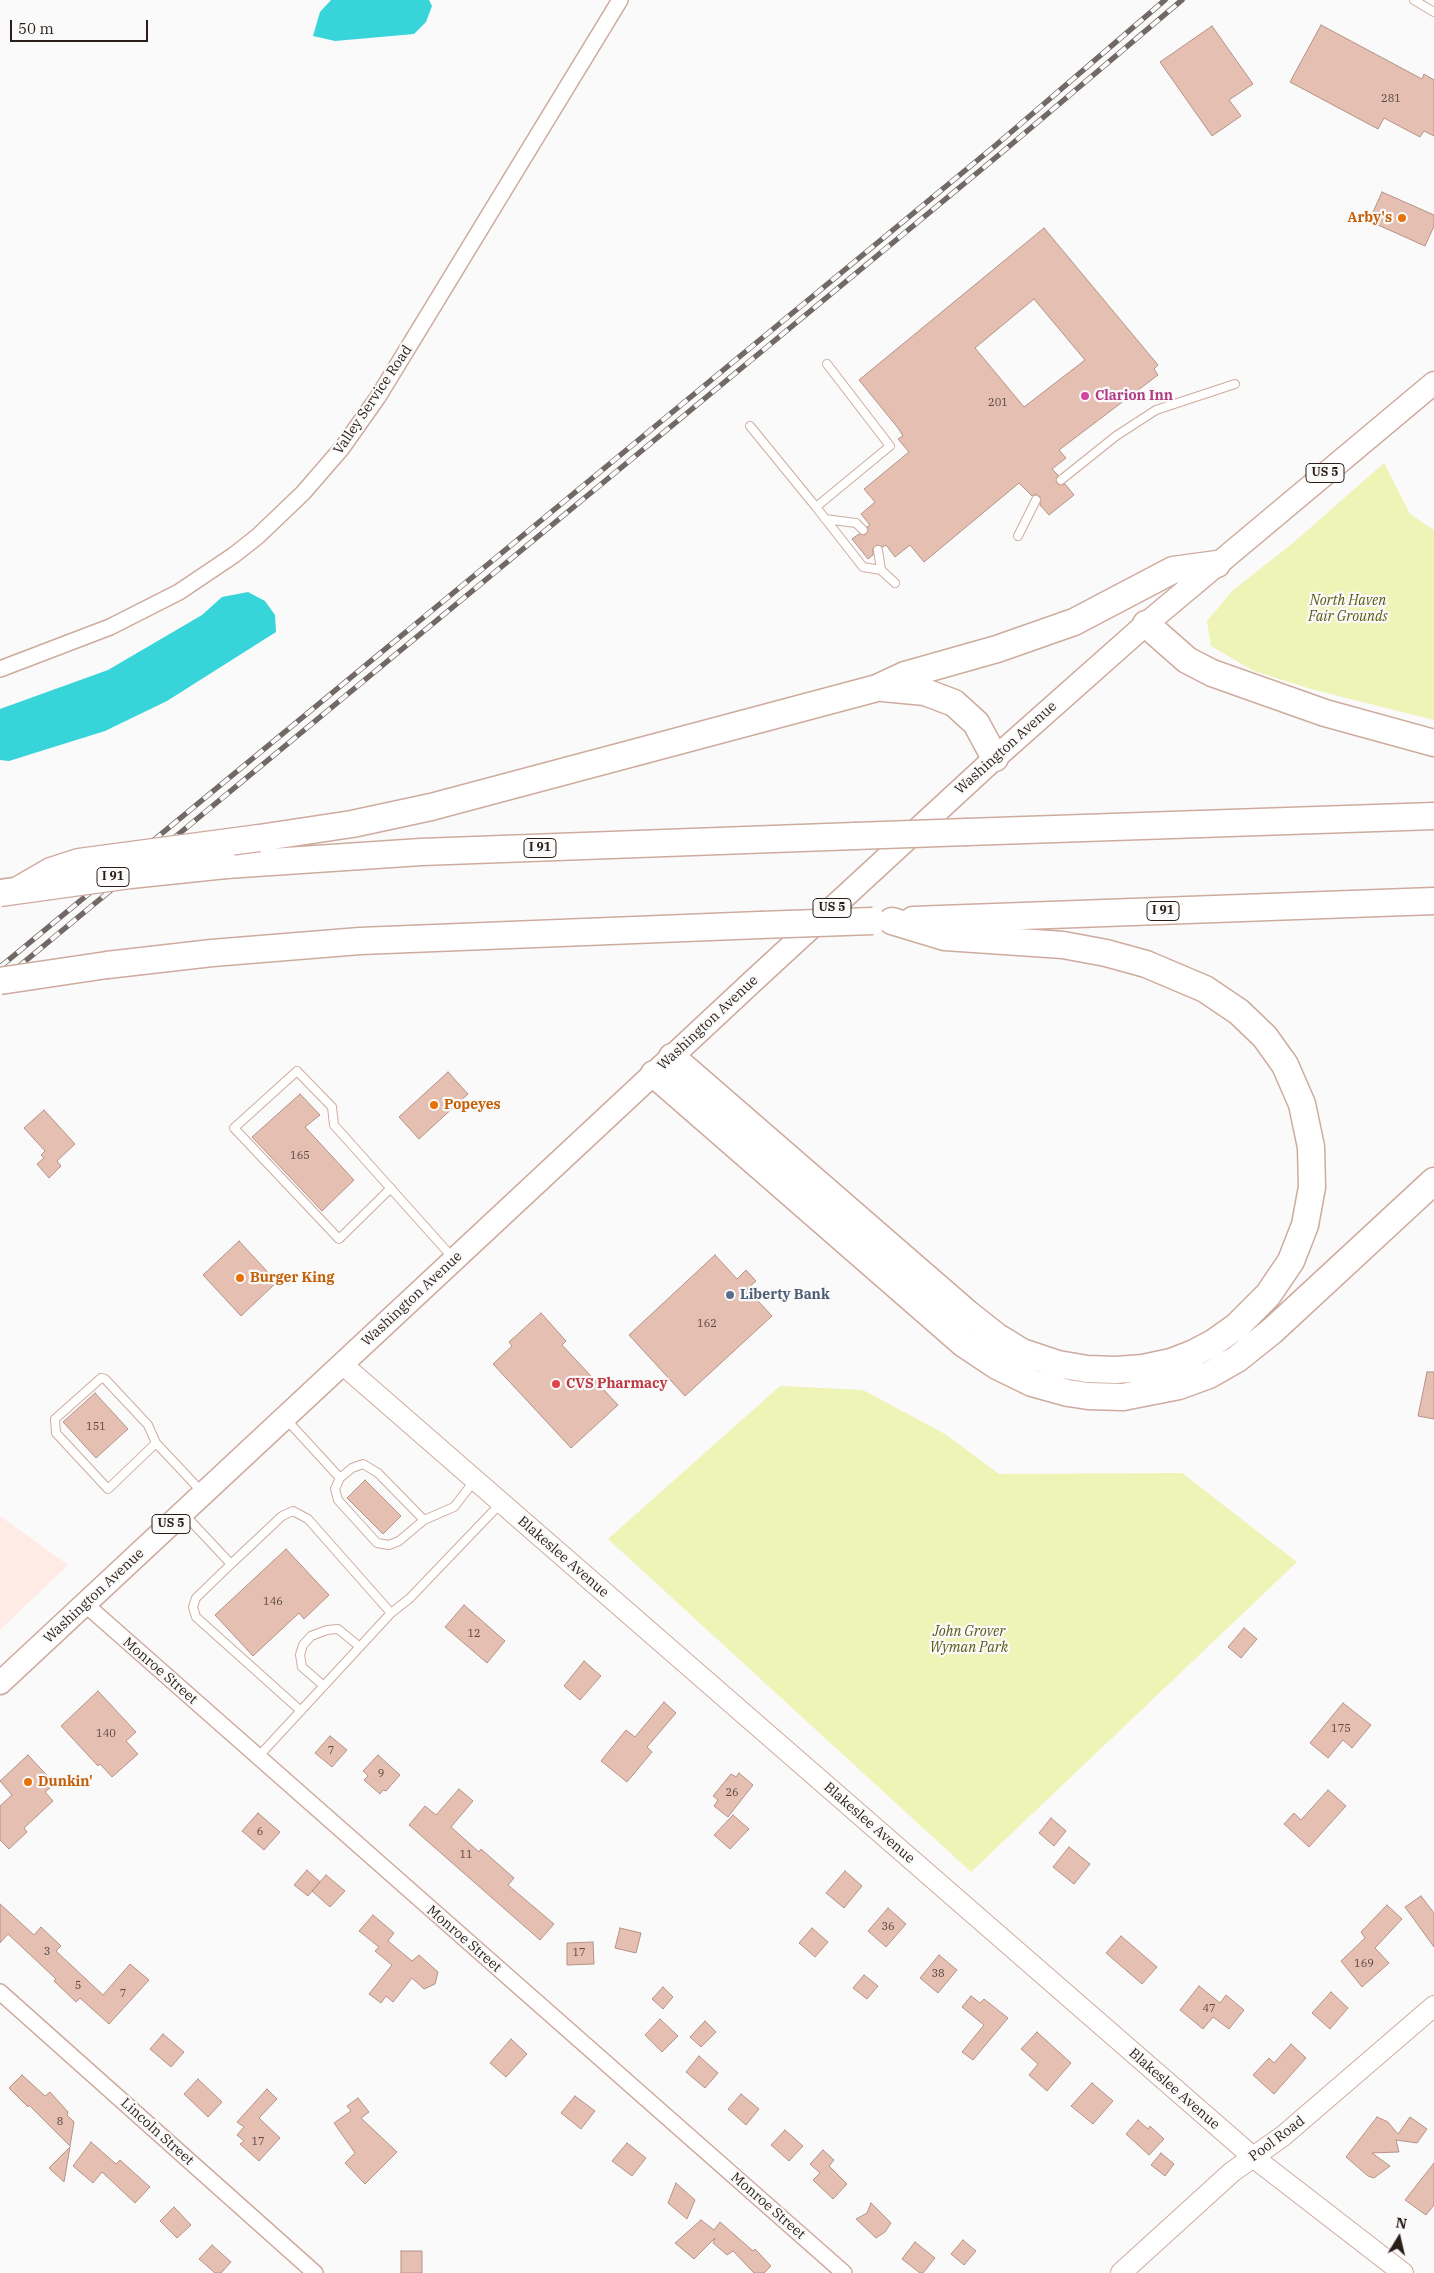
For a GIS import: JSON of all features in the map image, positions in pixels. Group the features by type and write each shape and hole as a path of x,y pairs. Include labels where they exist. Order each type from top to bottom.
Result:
{"highway":[{"path":"9,892 51,871 79,862 352,824 431,807 877,688 905,675 997,649 1074,622 1173,570 1217,564"},
{"path":"1146,624 1188,660 1212,673 1325,713 1434,743"},
{"path":"877,688 925,692 954,703 976,723 995,758"},
{"name":"I 91","path":"9,892 226,865 421,852 1434,816"},
{"name":"I 91","path":"0,981 107,965 222,952 360,941 1434,901"},
{"path":"663,1065 967,1313 996,1336 1022,1352 1058,1364 1086,1369 1116,1370 1142,1368 1171,1362 1194,1353 1213,1343 1241,1323 1268,1295 1291,1261 1305,1225 1312,1188 1311,1147 1302,1104 1285,1065 1265,1037 1239,1012 1205,989 1164,970 1140,962 1063,945 946,937 882,921"},
{"path":"663,1065 964,1344 997,1366 1032,1383 1068,1393 1088,1396 1123,1397 1165,1390 1209,1375 1237,1359 1272,1331 1434,1181"}],"main road":[{"name":"Washington Avenue","path":"0,1683 995,758 1146,624 1434,383"}],"street":[{"name":"Valley Service Road","path":"0,670 110,627 179,592 234,555 264,531 303,494 342,448 378,397 620,0"},
{"name":"Blakeslee Avenue","path":"342,1364 1253,2157 1403,2273"},
{"name":"Monroe Street","path":"85,1604 844,2273"},
{"name":"Lincoln Street","path":"0,1992 315,2273"},
{"name":"Pool Road","path":"1121,2273 1232,2172 1283,2136 1434,2006"}],"lane":[{"path":"1414,0 1434,12"},
{"path":"816,507 890,446 827,364"},
{"path":"1061,480 1116,436 1156,410 1235,384"},
{"path":"750,426 863,567 881,570 896,583"},
{"path":"1018,536 1036,500"},
{"path":"825,519 856,523 863,530"},
{"path":"878,550 881,570"},
{"path":"391,1188 339,1239 234,1128 298,1071 332,1107 334,1125 391,1188 455,1259"},
{"path":"156,1444 108,1489 56,1432 55,1419 101,1378 106,1379 148,1424 156,1444 203,1493"},
{"path":"285,1418 340,1478"},
{"path":"424,1520 378,1473 363,1464 352,1468 340,1478 335,1489 338,1500 377,1543 390,1545 399,1541 424,1520 435,1517 454,1507 475,1480"},
{"path":"258,1757 391,1613 409,1599 501,1503"},
{"path":"301,1711 196,1617 193,1607 196,1598 282,1516 293,1511 308,1519 391,1613"},
{"path":"183,1512 231,1564"},
{"path":"324,1686 302,1667 300,1655 303,1645 311,1636 338,1629 360,1647"}],"shaded area":[{"path":"0,1516 68,1565 0,1630"}],"green space":[{"name":"North Haven Fair Grounds","path":"1384,463 1410,514 1434,530 1434,720 1311,689 1254,671 1211,646 1207,621 1232,591 1293,543"},
{"name":"John Grover Wyman Park","path":"780,1386 863,1390 945,1434 999,1474 1182,1473 1297,1562 971,1872 608,1539"}],"water":[{"path":"331,0 429,0 432,6 426,22 414,34 335,41 313,36 320,12"},
{"path":"248,592 265,601 275,615 276,632 167,701 105,731 9,761 0,760 0,709 108,670 202,615 222,597"}],"building":[{"path":"1321,25 1422,79 1424,74 1434,80 1434,136 1424,131 1420,137 1384,118 1378,129 1290,82"},
{"path":"1212,26 1253,84 1229,100 1241,116 1212,136 1160,62"},
{"name":"Arby's","path":"1382,192 1434,215 1434,226 1425,246 1369,221"},
{"name":"Clarion Inn","path":"1044,228 1158,365 1154,369 1158,375 1059,450 1066,458 1052,469 1058,475 1056,481 1059,485 1065,484 1074,495 1049,515 1040,505 1040,497 1036,494 1032,496 1019,483 924,562 910,545 895,557 886,545 883,547 877,545 873,548 873,555 868,559 852,539 859,534 865,535 868,531 867,527 870,525 861,514 875,502 864,489 909,452 898,439 903,436 898,428 859,380","holes":["1034,299 1085,360 1024,407 975,348"]},
{"name":"Popeyes","path":"448,1072 468,1094 419,1139 399,1117"},
{"path":"300,1094 320,1115 305,1127 354,1180 322,1211 252,1137"},
{"path":"44,1110 75,1144 57,1161 61,1166 49,1178 37,1164 44,1158 41,1155 45,1151 24,1128"},
{"name":"Burger King","path":"239,1241 277,1282 241,1316 203,1275"},
{"path":"715,1255 737,1279 746,1270 756,1281 747,1289 772,1316 685,1396 629,1335"},
{"name":"CVS Pharmacy","path":"541,1313 566,1341 562,1345 618,1405 571,1448 493,1364 512,1346 509,1342"},
{"path":"1427,1372 1434,1372 1434,1419 1418,1416"},
{"path":"95,1393 128,1429 96,1458 63,1422"},
{"path":"365,1480 401,1516 383,1534 347,1498"},
{"path":"286,1549 329,1595 304,1619 299,1613 253,1656 215,1615"},
{"path":"464,1605 505,1641 487,1663 445,1627"},
{"path":"1244,1628 1257,1639 1241,1658 1228,1647"},
{"path":"584,1661 601,1676 580,1700 564,1686"},
{"path":"98,1691 136,1732 126,1741 138,1754 112,1777 100,1764 98,1766 61,1726"},
{"path":"664,1702 676,1713 647,1747 652,1752 627,1782 601,1761 626,1730 635,1737"},
{"path":"1343,1703 1371,1725 1352,1748 1343,1740 1328,1758 1310,1743"},
{"path":"330,1736 347,1750 332,1767 315,1753"},
{"path":"28,1755 55,1784 45,1792 53,1801 24,1828 27,1832 9,1849 0,1840 0,1806 12,1795 0,1781"},
{"path":"378,1755 400,1775 386,1791 383,1790 380,1794 364,1780 368,1776 363,1771"},
{"path":"739,1773 753,1785 728,1817 714,1806 718,1800 713,1796 731,1774 736,1777"},
{"path":"459,1789 473,1801 451,1827 479,1852 481,1849 514,1878 508,1885 554,1924 540,1940 409,1825 425,1806 436,1815"},
{"path":"1328,1790 1346,1806 1309,1847 1284,1824 1294,1813 1301,1820"},
{"path":"258,1813 280,1832 264,1850 242,1831"},
{"path":"733,1815 749,1829 730,1849 714,1835"},
{"path":"1051,1818 1066,1831 1054,1846 1039,1833"},
{"path":"1069,1847 1090,1864 1074,1884 1053,1867"},
{"path":"307,1870 320,1882 308,1896 294,1885"},
{"path":"845,1871 862,1886 844,1908 826,1893"},
{"path":"326,1875 345,1891 330,1907 312,1891"},
{"path":"1421,1896 1434,1913 1434,1947 1405,1907"},
{"path":"0,1904 34,1935 41,1927 61,1946 56,1951 103,1995 130,1964 149,1980 109,2024 80,1998 76,2002 54,1981 56,1979 8,1934 0,1943"},
{"path":"1387,1905 1402,1919 1375,1948 1389,1963 1362,1987 1341,1961 1365,1938 1361,1932"},
{"path":"888,1908 906,1924 886,1947 868,1931"},
{"path":"373,1915 394,1933 388,1941 412,1961 419,1955 438,1972 435,1984 424,1989 412,1978 393,2002 386,1996 381,2003 369,1994 392,1965 375,1951 379,1947 359,1931"},
{"path":"620,1928 641,1933 636,1953 615,1948"},
{"path":"812,1928 828,1942 815,1957 799,1943"},
{"path":"1121,1936 1157,1967 1142,1984 1106,1953"},
{"path":"593,1942 594,1964 567,1965 567,1943"},
{"path":"939,1955 957,1970 938,1993 920,1978"},
{"path":"864,1975 878,1986 867,1999 853,1988"},
{"path":"1199,1986 1220,2003 1226,1995 1244,2010 1229,2029 1213,2017 1203,2029 1180,2010"},
{"path":"663,1987 673,1997 663,2009 652,1999"},
{"path":"1331,1992 1348,2008 1330,2029 1312,2013"},
{"path":"971,1996 980,2003 984,1999 1008,2018 973,2060 962,2052 984,2025 962,2007"},
{"path":"660,2019 678,2036 662,2052 645,2035"},
{"path":"705,2021 716,2032 701,2047 690,2037"},
{"path":"1037,2032 1071,2063 1047,2091 1029,2075 1038,2064 1021,2049"},
{"path":"163,2034 184,2052 171,2067 150,2049"},
{"path":"511,2039 527,2054 506,2077 490,2063"},
{"path":"1291,2044 1306,2058 1274,2094 1253,2075 1269,2058 1274,2063"},
{"path":"699,2056 718,2073 705,2088 686,2072"},
{"path":"22,2075 45,2096 50,2092 68,2112 67,2115 74,2122 70,2146 9,2088"},
{"path":"198,2079 222,2102 208,2117 184,2094"},
{"path":"1092,2083 1113,2101 1093,2124 1071,2106"},
{"path":"267,2089 277,2099 259,2118 280,2138 259,2161 240,2144 244,2141 237,2135 244,2127 237,2122"},
{"path":"741,2094 759,2109 746,2125 728,2109"},
{"path":"575,2096 595,2111 581,2129 561,2113"},
{"path":"358,2098 369,2112 361,2118 397,2152 365,2184 345,2163 355,2153 334,2123 351,2111 347,2106"},
{"path":"1377,2117 1388,2122 1398,2134 1410,2117 1427,2129 1417,2143 1396,2140 1399,2152 1372,2153 1390,2166 1374,2178 1368,2176 1346,2157"},
{"path":"1138,2120 1148,2129 1150,2126 1164,2139 1149,2155 1126,2134"},
{"path":"785,2130 803,2146 789,2161 771,2145"},
{"path":"91,2142 116,2164 120,2160 150,2187 135,2203 102,2172 93,2183 73,2166"},
{"path":"627,2143 646,2158 632,2176 612,2161"},
{"path":"70,2147 64,2182 49,2168"},
{"path":"823,2150 834,2160 829,2166 847,2184 833,2199 813,2180 820,2173 810,2164"},
{"path":"1161,2153 1174,2164 1165,2176 1151,2165"},
{"path":"1434,2163 1434,2205 1426,2215 1405,2200"},
{"path":"676,2183 695,2200 687,2219 668,2203"},
{"path":"871,2203 891,2223 885,2232 876,2238 856,2219 867,2213"},
{"path":"174,2207 191,2225 177,2238 160,2221"},
{"path":"701,2220 714,2230 720,2222 753,2251 755,2249 771,2266 764,2273 754,2273 733,2251 727,2255 713,2243 715,2238 694,2259 675,2243"},
{"path":"963,2240 976,2251 964,2265 951,2254"},
{"path":"915,2242 935,2258 923,2273 920,2273 902,2259"},
{"path":"212,2245 231,2262 221,2273 215,2273 199,2259"},
{"path":"401,2251 422,2251 422,2273 401,2273"}],"railway":[{"path":"0,967 996,145 1165,0"},
{"path":"0,982 1000,154 1182,0"}],"place":[{"name":"Arby's","path":"1402,218"},
{"name":"Clarion Inn","path":"1085,396"},
{"name":"Popeyes","path":"434,1105"},
{"name":"Burger King","path":"240,1278"},
{"name":"Liberty Bank","path":"730,1295"},
{"name":"CVS Pharmacy","path":"556,1384"},
{"name":"Dunkin'","path":"28,1782"}]}
